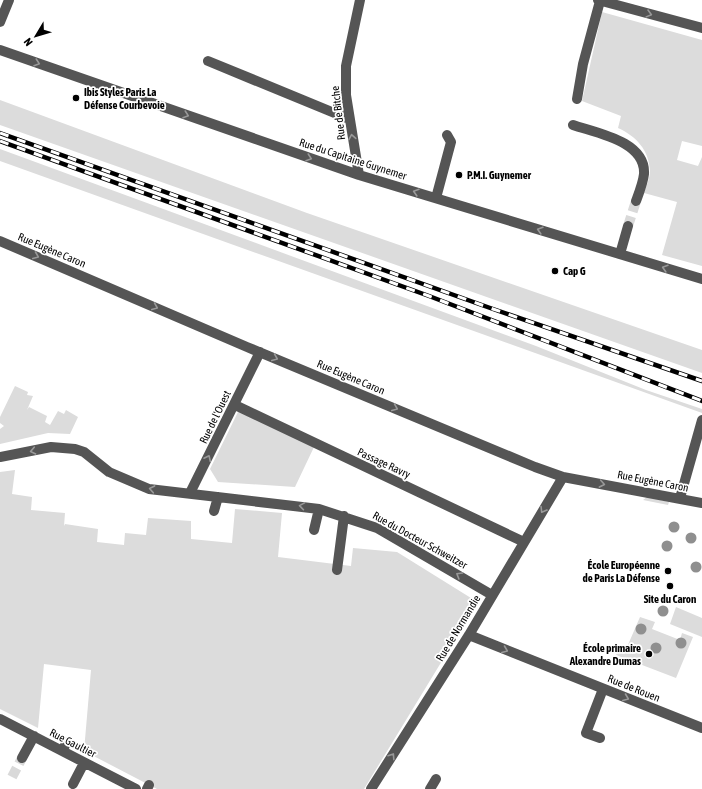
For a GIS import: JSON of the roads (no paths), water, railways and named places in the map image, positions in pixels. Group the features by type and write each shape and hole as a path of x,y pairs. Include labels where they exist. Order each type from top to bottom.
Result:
{"street":[{"path":"0,22 9,0"},
{"name":"Rue de Bitche","path":"359,175 346,95 346,66 360,0"},
{"path":"578,100 583,64 599,0 633,5 702,28"},
{"name":"Rue du Capitaine Guynemer","path":"0,50 359,175 702,279"},
{"path":"208,61 349,119"},
{"path":"573,125 619,140 634,151 640,158 644,175 636,201"},
{"path":"436,198 451,142 447,135"},
{"path":"620,254 628,226"},
{"name":"Rue Eugène Caron","path":"0,241 535,467 563,477 702,503"},
{"name":"Rue de l'Ouest","path":"190,493 260,352"},
{"name":"Passage Ravry","path":"235,405 524,542"},
{"path":"680,498 702,420"},
{"name":"Rue du Docteur Schweitzer","path":"0,457 51,447 75,448 84,452 109,472 127,481 149,489 319,509 344,516 377,528 492,595"},
{"name":"Rue de Normandie","path":"371,789 469,635 563,477"},
{"path":"214,511 218,497"},
{"path":"314,530 319,509"},
{"path":"338,570 344,516"},
{"name":"Rue de Rouen","path":"469,635 702,728"},
{"path":"600,738 586,733 603,689"},
{"name":"Rue Gaultier","path":"0,719 34,736 65,746 84,762 136,789"},
{"path":"22,758 34,736"},
{"path":"73,784 84,762"},
{"path":"430,789 436,780"}],"tunnel":[{"path":"628,226 636,201"},
{"path":"12,777 22,758"}],"railway":[{"path":"0,133 493,309 702,381"},
{"path":"0,141 429,296 702,401"}],"place":[{"name":"Ibis Styles Paris La Défense Courbevoie","path":"76,98"},
{"name":"P.M.I. Guynemer","path":"459,175"},
{"name":"Cap G","path":"555,271"},
{"name":"École Européenne de Paris La Défense","path":"668,571"},
{"name":"Site du Caron","path":"670,586"},
{"name":"École primaire Alexandre Dumas","path":"649,654"}]}
